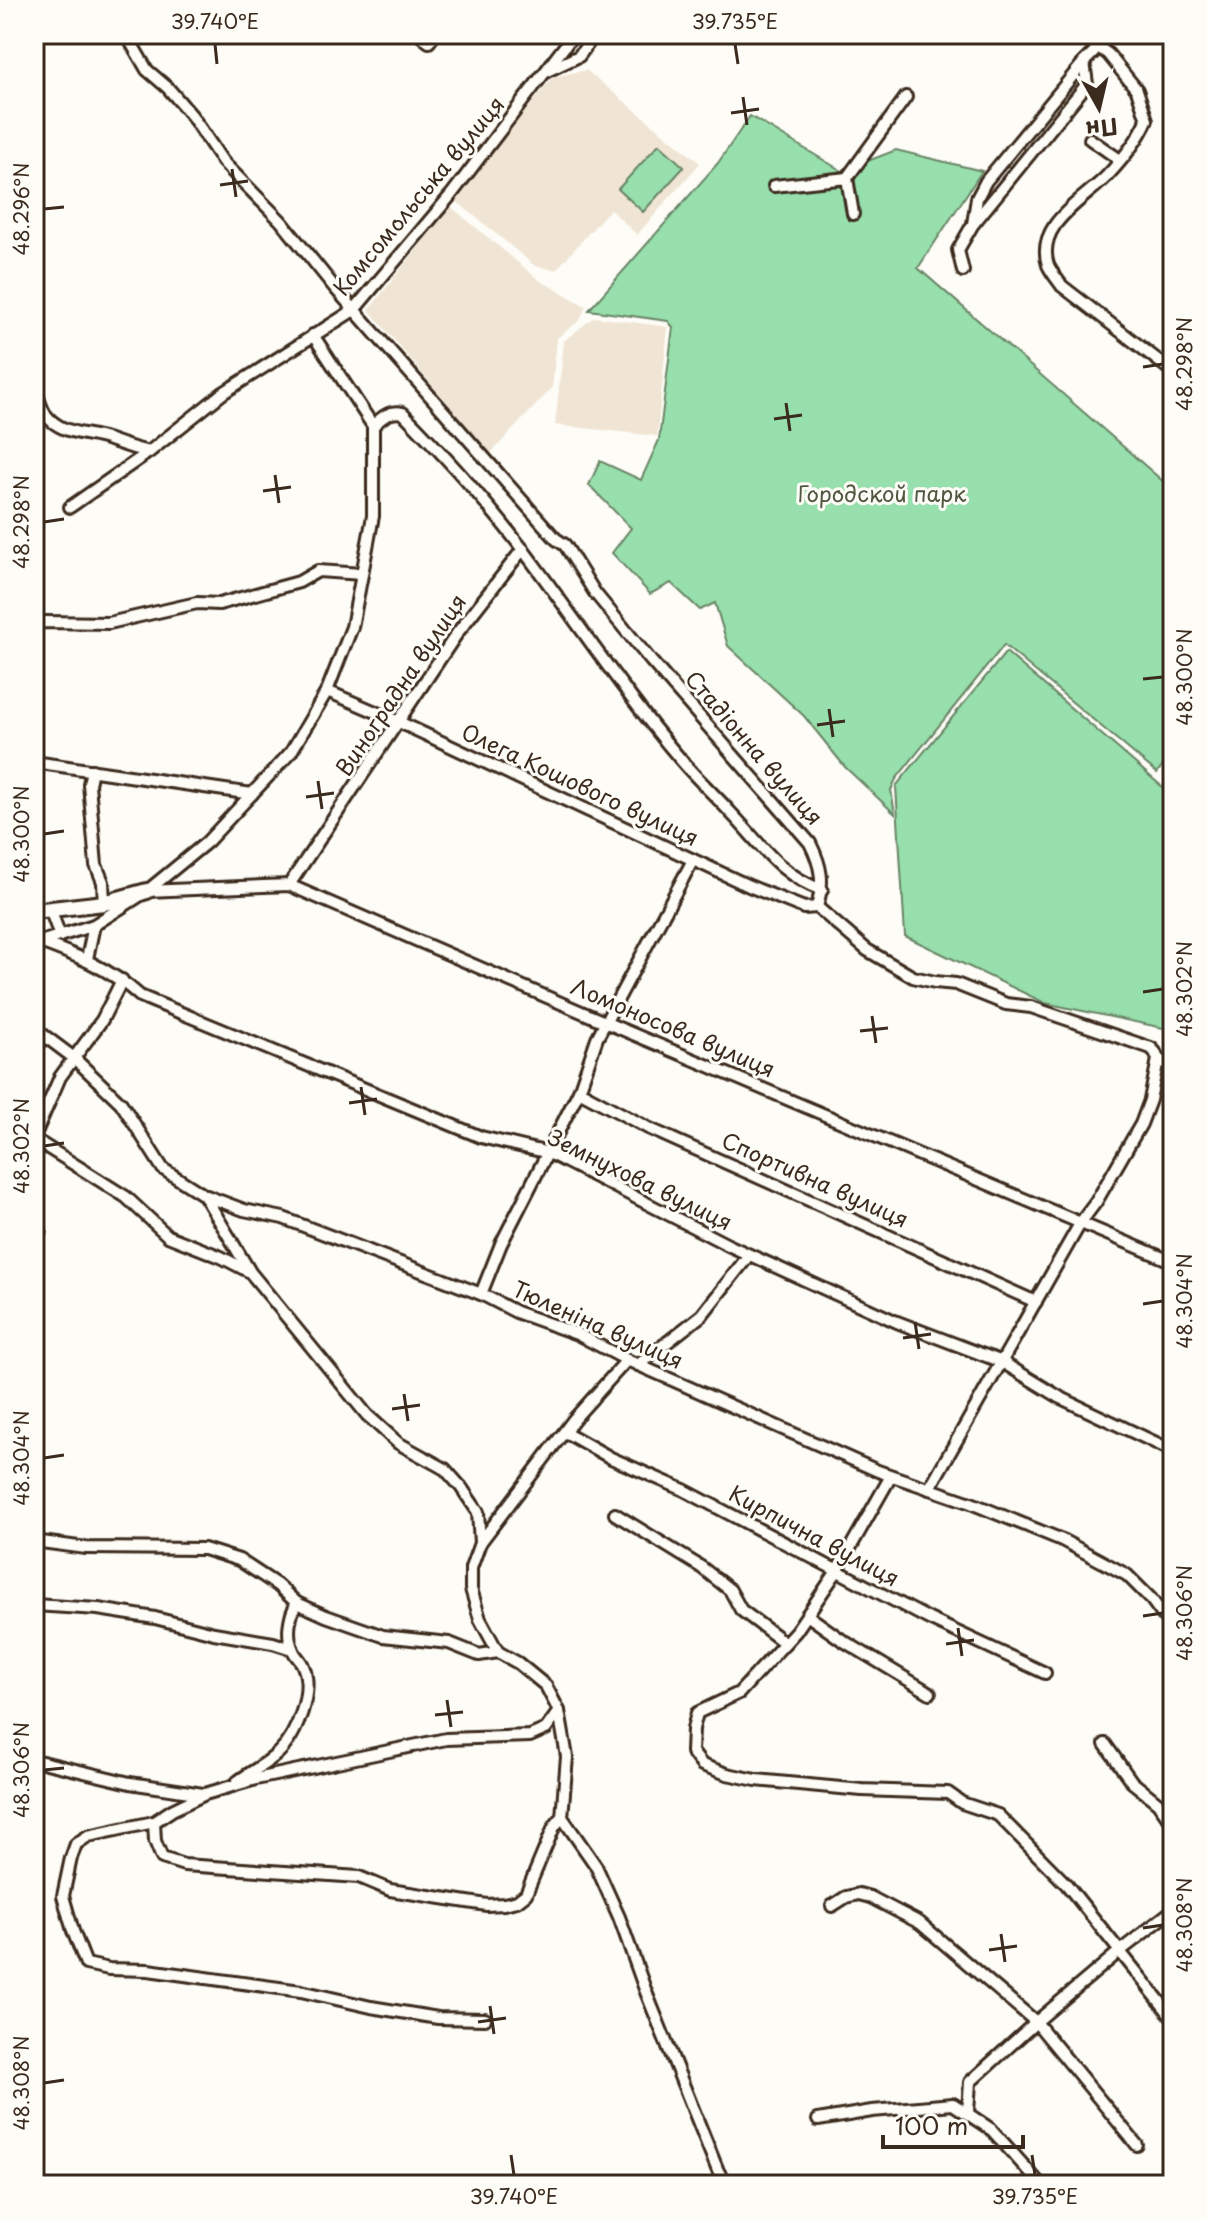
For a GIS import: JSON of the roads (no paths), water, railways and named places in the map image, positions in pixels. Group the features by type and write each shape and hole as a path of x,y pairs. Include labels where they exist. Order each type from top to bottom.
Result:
{"street":[{"name":"Стадіонна вулиця","path":"126,34 147,70 168,88 192,116 223,162 281,221 354,310 556,539 565,545 595,593 810,843 819,861 822,890"},
{"path":"419,34 429,42 435,34"},
{"name":"Комсомольська вулиця","path":"70,507 149,452 223,393 354,310 451,195 574,34"},
{"name":"Комсомольська вулиця","path":"545,72 579,56 595,34"},
{"path":"1080,34 1100,46 1137,90 1147,120 1140,137 1107,176 1054,225 1046,254 1049,268 1062,286 1173,372"},
{"path":"973,224 977,198 986,181 1100,46 1105,34"},
{"path":"963,271 958,250 973,224 1087,84 1084,62"},
{"path":"853,214 847,178 906,97"},
{"path":"1090,139 1120,160"},
{"path":"774,186 847,178"},
{"path":"37,942 94,925 147,891 207,842 291,752 327,691 352,627 373,516 373,426 313,335"},
{"path":"34,385 44,413 55,423 73,433 149,452"},
{"path":"373,426 389,413 403,413 523,549 681,761 764,852 794,878 822,890 817,907"},
{"name":"Виноградна вулиця","path":"289,885 458,632 523,549"},
{"path":"34,624 109,623 197,603 219,604 299,582 318,571 362,574"},
{"name":"Олега Кошового вулиця","path":"327,691 749,886 804,908 817,907 867,950 913,977 956,984 1006,1004 1031,1007 1121,1037 1151,1048 1158,1059 1173,1068"},
{"path":"34,762 252,794"},
{"path":"92,770 89,784 96,865 103,882 104,903"},
{"path":"481,1294 501,1244 579,1091 597,1038 693,860"},
{"name":"Ломоносова вулиця","path":"147,891 289,885 1173,1262"},
{"path":"34,911 104,903 147,891"},
{"path":"50,909 60,936"},
{"path":"87,959 94,925"},
{"name":"Земнухова вулиця","path":"37,942 87,959 122,980 140,996 481,1137 549,1153 749,1255 897,1322 1002,1362 1061,1398 1173,1451"},
{"path":"122,980 102,1020 60,1077 34,1138 126,1197 168,1236 250,1272"},
{"name":"Тюленіна вулиця","path":"34,1028 74,1058 121,1103 163,1169 204,1195 244,1210 283,1218 481,1294 891,1476 971,1503 1062,1540 1127,1575 1151,1599 1173,1629"},
{"path":"929,1489 1081,1222 1141,1124 1150,1100 1158,1059"},
{"name":"Спортивна вулиця","path":"579,1091 648,1128 1036,1302"},
{"path":"204,1195 250,1272 367,1415 398,1443 445,1469 461,1487 478,1512 480,1543"},
{"path":"638,1365 702,1315 749,1255"},
{"path":"154,1822 155,1841 162,1858 184,1865 359,1877 390,1890 487,1905 517,1901 526,1894 554,1827 562,1817 567,1757 559,1711 546,1686 518,1663 498,1652 480,1619 471,1589 471,1568 480,1543 574,1419 627,1360"},
{"name":"Кирпична вулиця","path":"565,1432 611,1458 684,1490 929,1619 1045,1673"},
{"path":"891,1476 837,1571 785,1643 739,1693 697,1713 692,1752 702,1765 741,1777 862,1790 948,1793 962,1803 998,1815 1067,1885 1173,2018"},
{"path":"615,1514 701,1567 730,1590 741,1610 785,1643"},
{"path":"34,1541 86,1548 204,1549 239,1560 277,1585 297,1603 383,1636 449,1643 479,1655 498,1652"},
{"path":"233,1785 279,1752 298,1725 306,1690 304,1667 292,1649 290,1614 297,1603"},
{"path":"34,1605 98,1609 155,1618 292,1649"},
{"path":"807,1615 930,1693"},
{"path":"485,2019 438,2018 301,1991 86,1964 63,1896 71,1858 76,1844 88,1836 154,1822 205,1794 233,1785 446,1739 530,1736 546,1729 559,1711"},
{"path":"1105,1744 1132,1782 1158,1803 1173,1824"},
{"path":"34,1760 130,1783 205,1794"},
{"path":"562,1817 596,1866 619,1917 646,1992 726,2185"},
{"path":"832,1906 846,1897 859,1894 920,1923 1036,2022 1137,2145"},
{"path":"968,2112 970,2082 1036,2022 1173,1910"},
{"path":"818,2120 872,2111 953,2104 992,2130 1041,2185"}],"park label":[{"name":"Городской парк","path":"882,494"}]}
